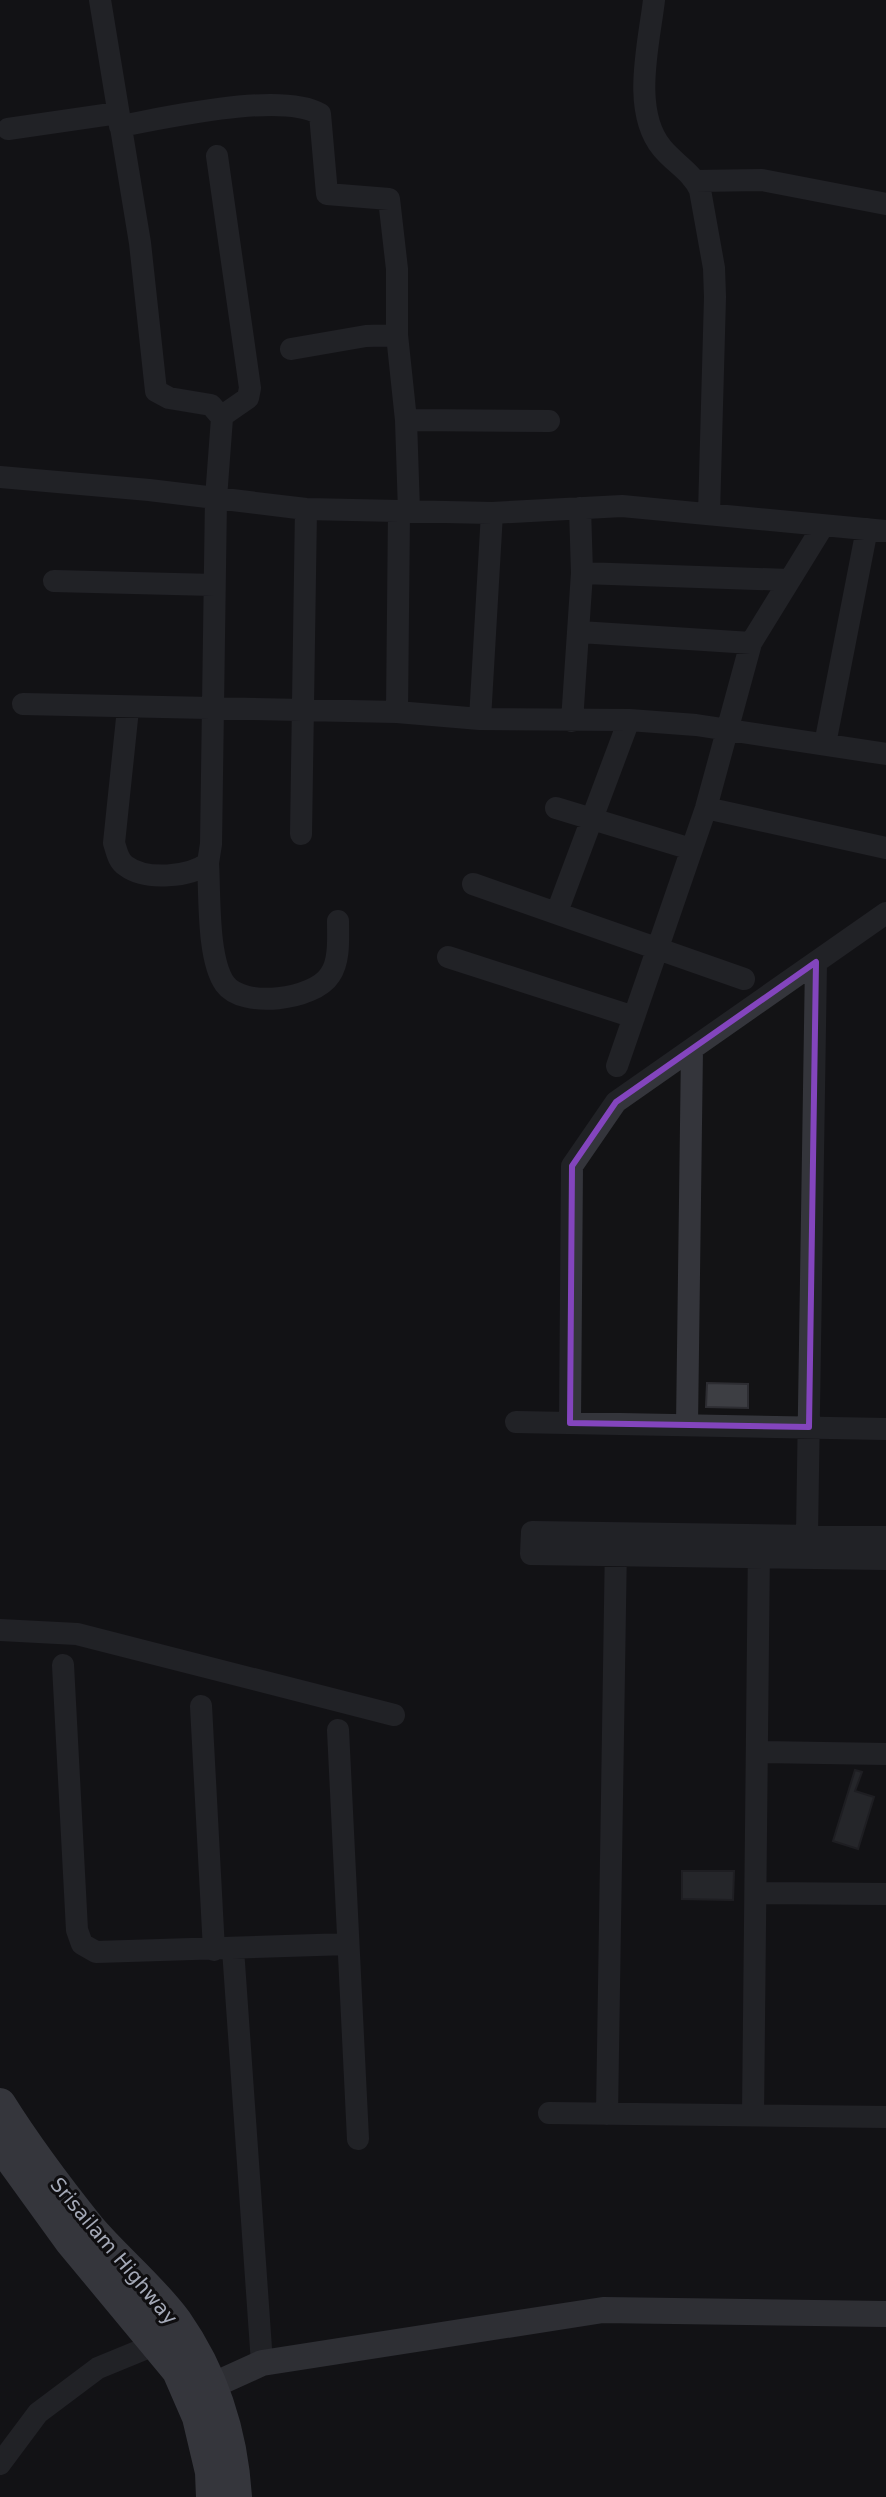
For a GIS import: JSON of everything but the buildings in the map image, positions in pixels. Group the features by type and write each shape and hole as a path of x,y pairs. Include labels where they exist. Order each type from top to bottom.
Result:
{"highway":[{"name":"Srisailam Highway","path":"0,2104 26,2147 91,2228 175,2320 200,2391 198,2417 211,2472 212,2497"},
{"name":"Srisailam Highway","path":"0,2144 71,2242 154,2345 225,2421 236,2497"}],"main road":[{"path":"200,2391 262,2363 603,2310 886,2314"}],"street":[{"path":"100,0 140,243 156,391 169,398 211,405 222,416 216,498 208,863 214,951 223,982 235,995 258,1000 294,995 317,986 330,975 337,954 338,921"},
{"path":"654,0 646,76 649,125 661,148 696,181 714,268 709,514"},
{"path":"8,129 273,104 301,106 320,114 327,194 389,199 397,269 397,335 406,420 397,712"},
{"path":"217,156 250,388 248,398 222,416"},
{"path":"696,181 762,180 886,204"},
{"path":"291,349 366,336 397,335"},
{"path":"406,420 549,421"},
{"path":"0,477 306,509 492,513 622,506 877,530 825,744"},
{"path":"572,721 580,632 580,508"},
{"path":"301,834 306,509"},
{"path":"480,719 492,513"},
{"path":"617,1066 706,808 751,643 823,526"},
{"path":"582,573 788,580"},
{"path":"54,581 214,585"},
{"path":"580,632 751,643"},
{"path":"23,704 211,711 397,712 480,719 629,720 728,730 886,754"},
{"path":"128,709 114,843 119,858 134,871 158,874 185,874 208,863"},
{"path":"557,912 629,720"},
{"path":"556,808 691,849"},
{"path":"706,808 886,848"},
{"path":"473,884 658,946 744,979"},
{"path":"570,1423 572,1166 616,1102 886,913"},
{"path":"448,957 634,1017"},
{"path":"807,1535 816,962"},
{"path":"687,1425 692,1049"},
{"path":"516,1422 886,1429"},
{"path":"886,1537 532,1532 531,1554 886,1559"},
{"path":"607,2114 617,1532"},
{"path":"753,2115 759,1535"},
{"path":"0,1630 51,1631 104,1639 394,1715"},
{"path":"63,1665 77,1930 82,1944 96,1952 348,1944"},
{"path":"201,1706 262,2363"},
{"path":"338,1730 358,2139"},
{"path":"757,1752 886,1754"},
{"path":"756,1893 886,1894"},
{"path":"549,2113 886,2117"},
{"path":"0,2464 38,2413 98,2368 154,2345"}],"highlighted area":[{"path":"816,962 809,1427 570,1423 572,1166 616,1102"}]}
